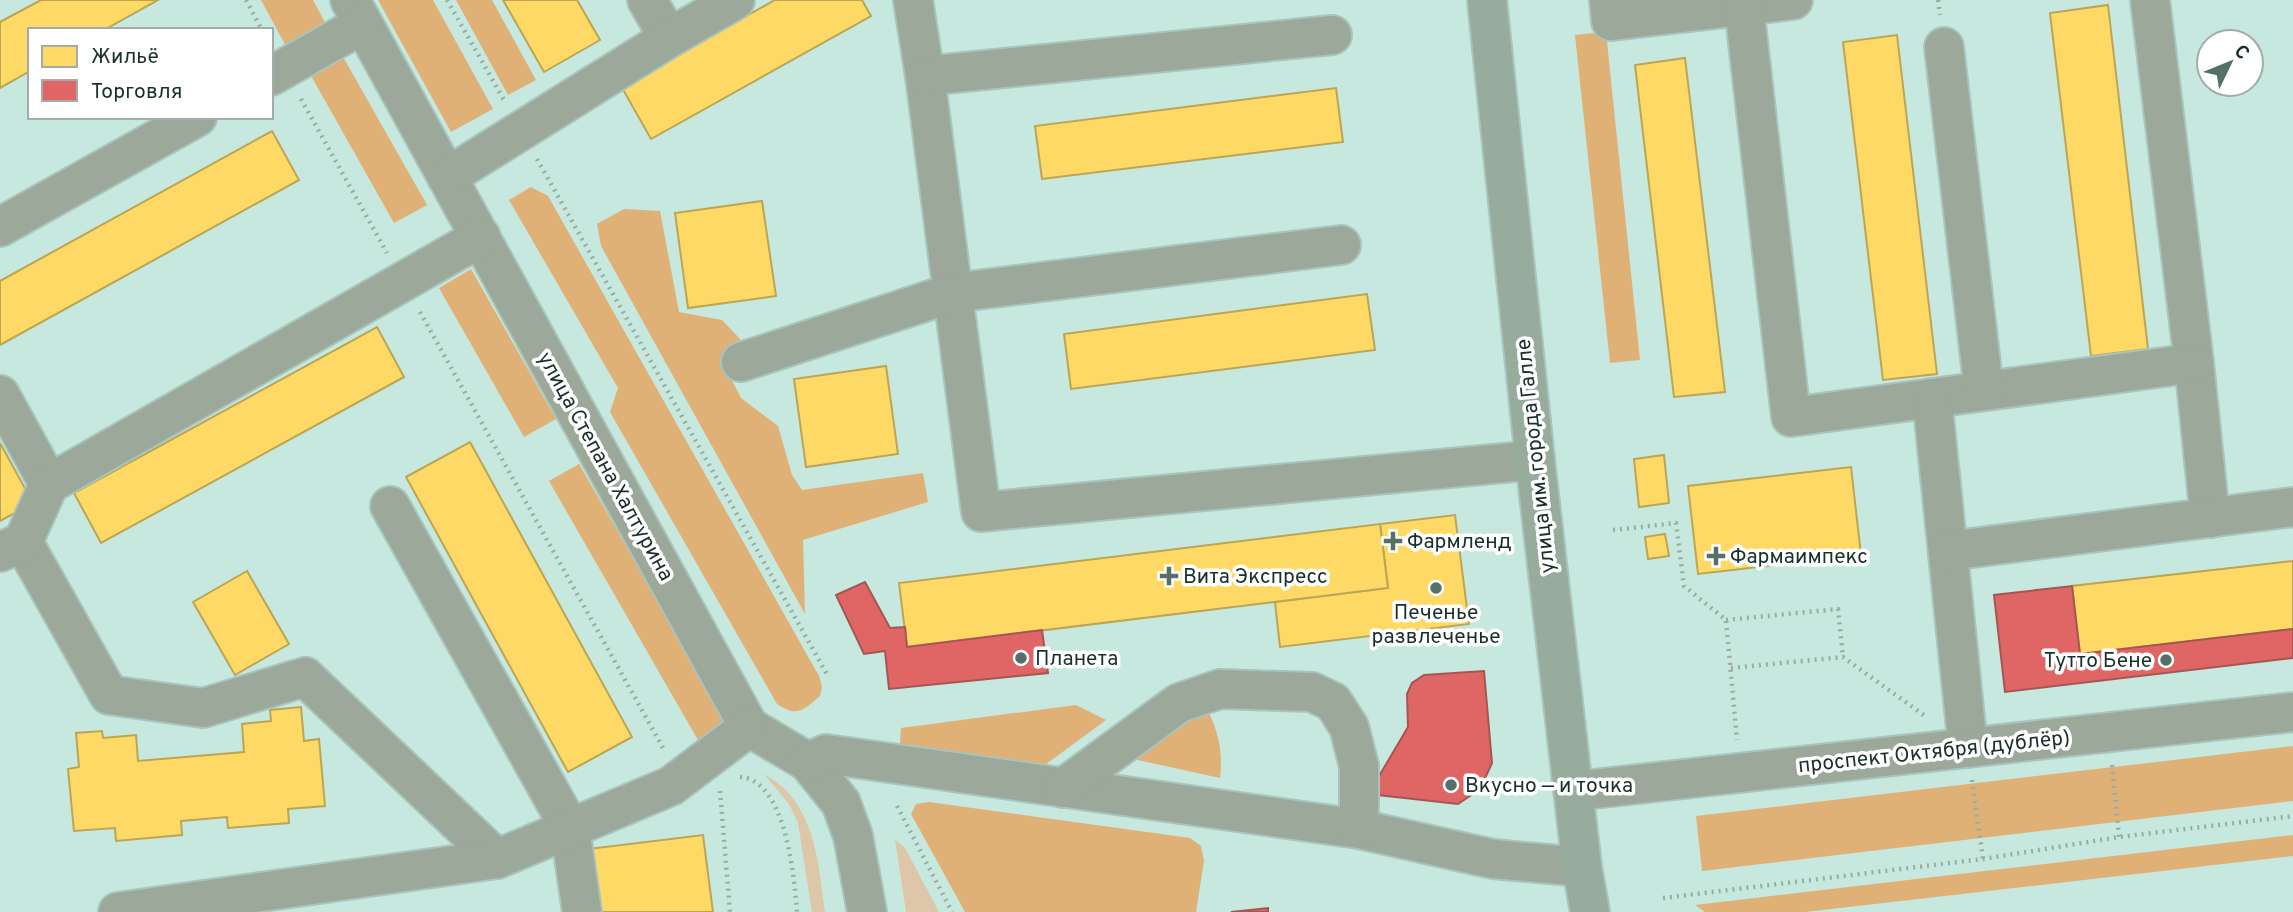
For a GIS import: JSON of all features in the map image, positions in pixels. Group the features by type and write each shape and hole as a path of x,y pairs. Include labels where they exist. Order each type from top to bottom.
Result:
{"main road":[{"name":"улица им. города Галле","path":"1487,0 1535,460 1582,867 1590,912"}],"street":[{"path":"647,0 669,38"},
{"path":"447,177 669,38 735,0"},
{"path":"913,0 981,512 1535,460"},
{"path":"1609,0 1611,21 1793,0"},
{"path":"2150,0 2210,518"},
{"path":"1744,7 1791,417 2194,363"},
{"path":"278,72 357,12"},
{"name":"улица Степана Халтурина","path":"357,12 749,726 808,762 841,803 853,836 867,912"},
{"path":"925,76 1332,35"},
{"path":"1944,47 1984,391"},
{"path":"0,227 193,119"},
{"path":"481,237 49,484 11,547 109,695 203,708 305,677 497,859"},
{"path":"741,362 952,293 1341,245"},
{"path":"0,395 49,484"},
{"path":"1932,398 1968,748"},
{"path":"390,506 570,828 582,912"},
{"path":"1948,551 2293,507"},
{"path":"1063,788 1179,703 1220,689 1312,692 1333,702 1349,727 1359,766 1359,829"},
{"name":"проспект Октября (дублёр)","path":"1575,791 2293,712"},
{"path":"118,912 497,859 671,786 749,726"},
{"path":"808,762 826,754 1359,829 1493,859 1582,867"}],"path":[{"path":"246,0 261,28"},
{"path":"447,0 828,676"},
{"path":"278,72 403,282 680,779"},
{"path":"1613,530 1676,523 1684,586 1726,620 1740,773"},
{"path":"1726,620 1838,608 1843,657"},
{"path":"1731,668 1843,657 1926,717"},
{"path":"2109,732 2119,837"},
{"path":"1968,748 1983,859"},
{"path":"733,776 751,777 766,790 779,812 789,850 797,912"},
{"path":"720,790 730,912"},
{"path":"897,806 952,912"},
{"path":"1663,898 1983,859 2119,837 2293,816"}],"shaded area":[{"path":"261,0 313,0 328,28 288,50"},
{"path":"378,0 433,0 493,109 451,132"},
{"path":"456,0 492,0 536,80 508,95"},
{"path":"1606,32 1640,360 1610,363 1575,35"},
{"path":"342,55 427,205 394,223 310,74"},
{"path":"531,187 548,196 819,676 822,687 820,696 804,708 790,711 777,704 610,412 618,388 509,200"},
{"path":"624,209 660,211 679,312 722,320 740,339 727,371 741,398 778,426 792,475 802,490 923,473 928,502 803,540 805,614 601,246 597,224"},
{"path":"471,269 556,419 524,437 439,288"},
{"path":"579,464 728,723 698,740 549,481"},
{"path":"1076,705 1106,720 1045,765 900,744 901,728"},
{"path":"1208,711 1219,744 1220,778 1124,757 1177,717"},
{"path":"2293,746 2293,801 1702,871 1696,816"},
{"path":"764,774 781,786 804,816 816,853 825,912 812,912 798,823 789,804"},
{"path":"929,802 1190,838 1201,846 1204,861 1196,912 965,912 911,814 916,804"},
{"path":"2293,835 2293,856 1805,912 1705,912 1695,905"},
{"path":"895,839 905,848 939,912 906,912"}],"building: Жильё":[{"path":"41,0 158,0 108,28 28,28 28,72 0,88 0,22"},
{"path":"503,0 577,0 600,40 544,72"},
{"path":"775,0 862,0 871,16 651,139 621,86"},
{"path":"2108,5 2148,349 2091,356 2050,13"},
{"path":"1897,35 1937,374 1883,380 1843,42"},
{"path":"1685,58 1725,392 1674,397 1635,65"},
{"path":"1336,88 1343,142 1042,179 1035,126"},
{"path":"272,131 299,180 0,345 0,281"},
{"path":"762,201 776,296 688,308 675,213"},
{"path":"1367,294 1375,350 1071,389 1064,334"},
{"path":"377,327 404,377 101,543 74,493"},
{"path":"886,366 898,454 806,467 794,379"},
{"path":"470,442 632,737 568,772 406,477"},
{"path":"0,443 33,503 0,521"},
{"path":"1664,455 1669,503 1639,507 1634,459"},
{"path":"1851,467 1861,555 1698,574 1688,486"},
{"path":"1455,515 1469,624 1280,647 1275,602 1388,588 1380,524"},
{"path":"1380,524 1388,588 907,647 899,583"},
{"path":"1665,534 1669,556 1648,559 1645,537"},
{"path":"2293,561 2293,629 2080,654 2072,586"},
{"path":"247,571 289,644 235,675 193,602"},
{"path":"301,707 304,741 319,739 325,806 288,809 289,823 228,828 227,817 181,821 182,835 116,841 115,828 74,831 68,769 79,767 76,733 102,731 103,738 136,735 138,761 244,752 242,724 271,721 270,710"},
{"path":"703,835 713,912 596,912 588,849"}],"building: Торговля":[{"path":"865,582 890,628 905,627 907,647 1042,630 1048,673 889,689 885,651 864,654 836,595"},
{"path":"2072,586 2080,654 2293,629 2293,658 2005,692 1994,595"},
{"path":"1484,671 1492,763 1480,789 1458,804 1378,795 1375,783 1408,727 1407,694 1412,683 1424,675"},
{"path":"1268,908 1268,912 1231,912"}],"place":[{"name":"Фармленд","path":"1393,541"},
{"name":"Фармаимпекс","path":"1716,556"},
{"name":"Вита Экспресс","path":"1169,576"},
{"name":"Печенье развлеченье","path":"1436,588"},
{"name":"Планета","path":"1021,658"},
{"name":"Тутто Бене","path":"2166,660"},
{"name":"Вкусно — и точка","path":"1451,785"}]}
